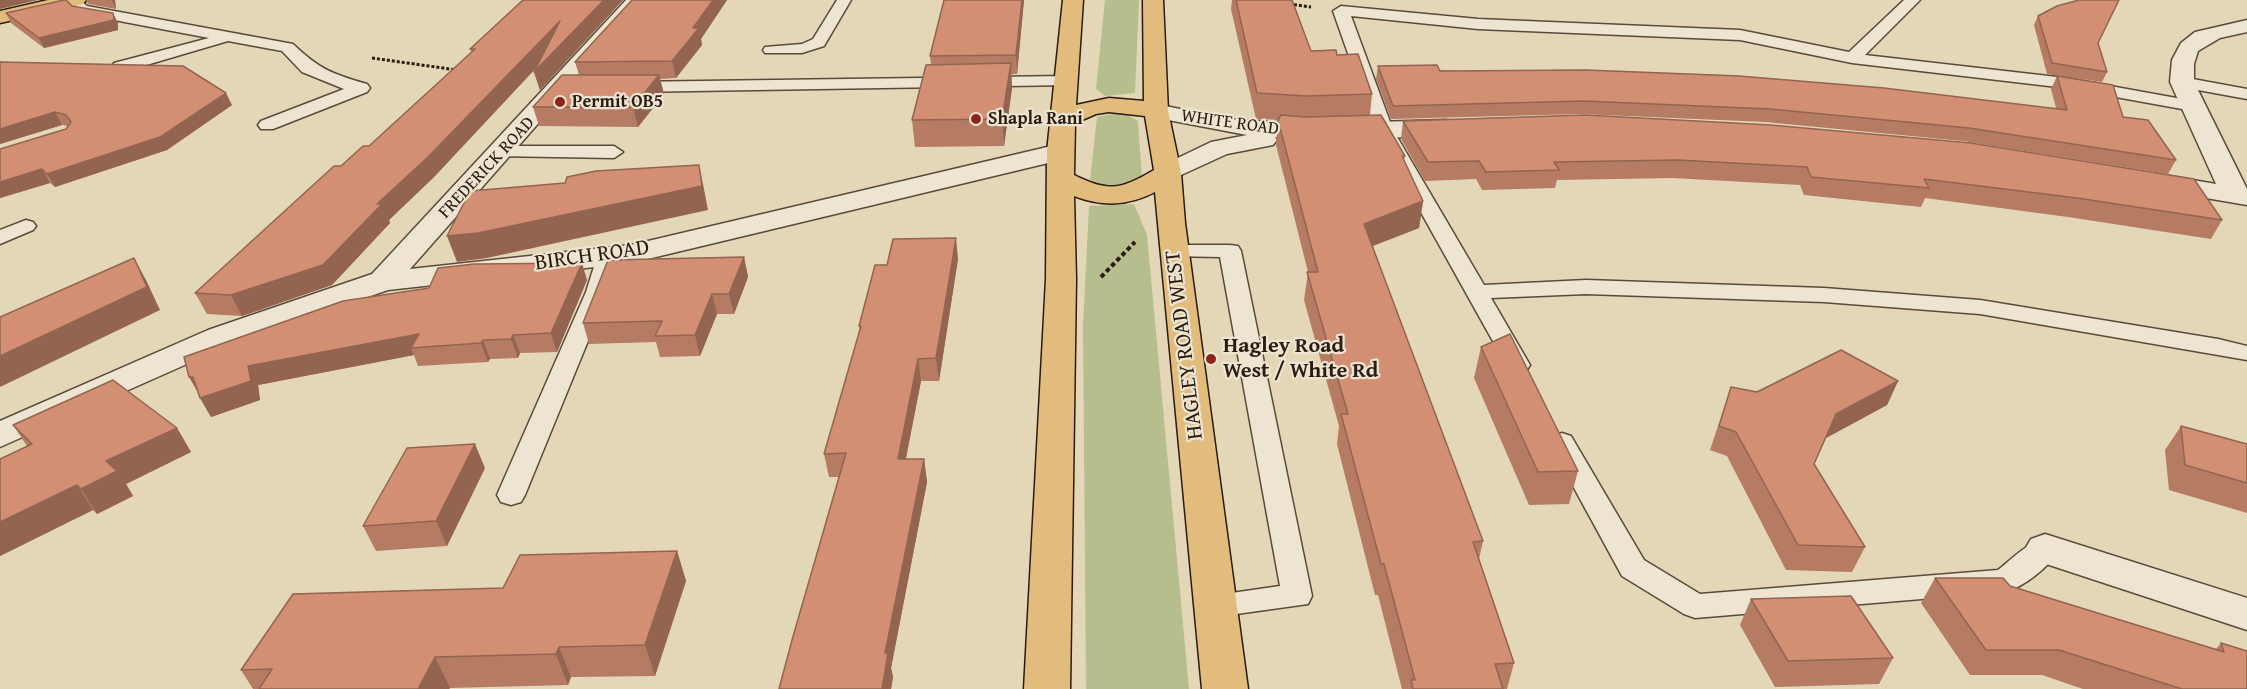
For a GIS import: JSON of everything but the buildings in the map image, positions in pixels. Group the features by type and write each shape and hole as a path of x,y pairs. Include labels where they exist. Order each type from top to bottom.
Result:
{"highway":[{"path":"0,5 23,0"},
{"path":"0,17 74,0"},
{"path":"1047,689 1062,279 1060,166 1073,0"},
{"name":"HAGLEY ROAD WEST","path":"1153,0 1156,111 1168,173 1173,237 1225,689"},
{"path":"1064,118 1085,108 1115,104 1156,111"},
{"path":"1060,166 1090,194 1115,198 1136,193 1168,173"}],"street":[{"name":"FREDERICK ROAD","path":"383,281 501,152 573,87 637,0"},
{"path":"2241,196 2182,82 2185,52 2196,40 2247,26"},
{"name":"WHITE ROAD","path":"1156,111 1228,126 1304,132 1465,127"},
{"name":"WHITE ROAD","path":"1168,173 1220,147 1304,132"},
{"name":"BIRCH ROAD","path":"0,435 220,337 383,281 631,254 1060,166"},
{"path":"2129,177 2241,196"},
{"path":"2045,549 2247,614"}],"lane":[{"path":"74,0 82,10 287,47 308,68 330,79 361,88 267,125"},
{"path":"771,50 805,49 817,46 824,38 844,0"},
{"path":"1852,58 1913,0"},
{"path":"1528,382 1384,130 1341,11 1478,24 1740,35 1852,58 2066,83 2193,106"},
{"path":"120,67 229,37"},
{"path":"609,87 1065,81"},
{"path":"2182,82 2247,94"},
{"path":"501,152 614,152"},
{"path":"0,238 26,226"},
{"path":"1173,237 1230,251 1297,596 1215,605"},
{"path":"511,495 597,292 608,257"},
{"path":"1476,292 1587,287 1824,295 1980,307 2218,346 2247,353"},
{"path":"1551,422 1633,568 1695,606 2005,581 2045,549"}],"path":[{"path":"1285,4 1341,11"},
{"path":"364,57 463,71"},
{"path":"1062,279 1104,277 1150,224 1173,237"}],"green space":[{"path":"1105,0 1139,0 1135,93 1105,96 1096,89"},
{"path":"1123,112 1138,121 1142,179 1113,187 1090,180 1097,117"},
{"path":"1134,204 1147,235 1189,689 1086,689 1083,325 1089,206"}],"place":[{"name":"Permit OB5","path":"560,102"},
{"name":"Shapla Rani","path":"976,119"},
{"name":"Hagley Road West / White Rd","path":"1211,359"}]}
